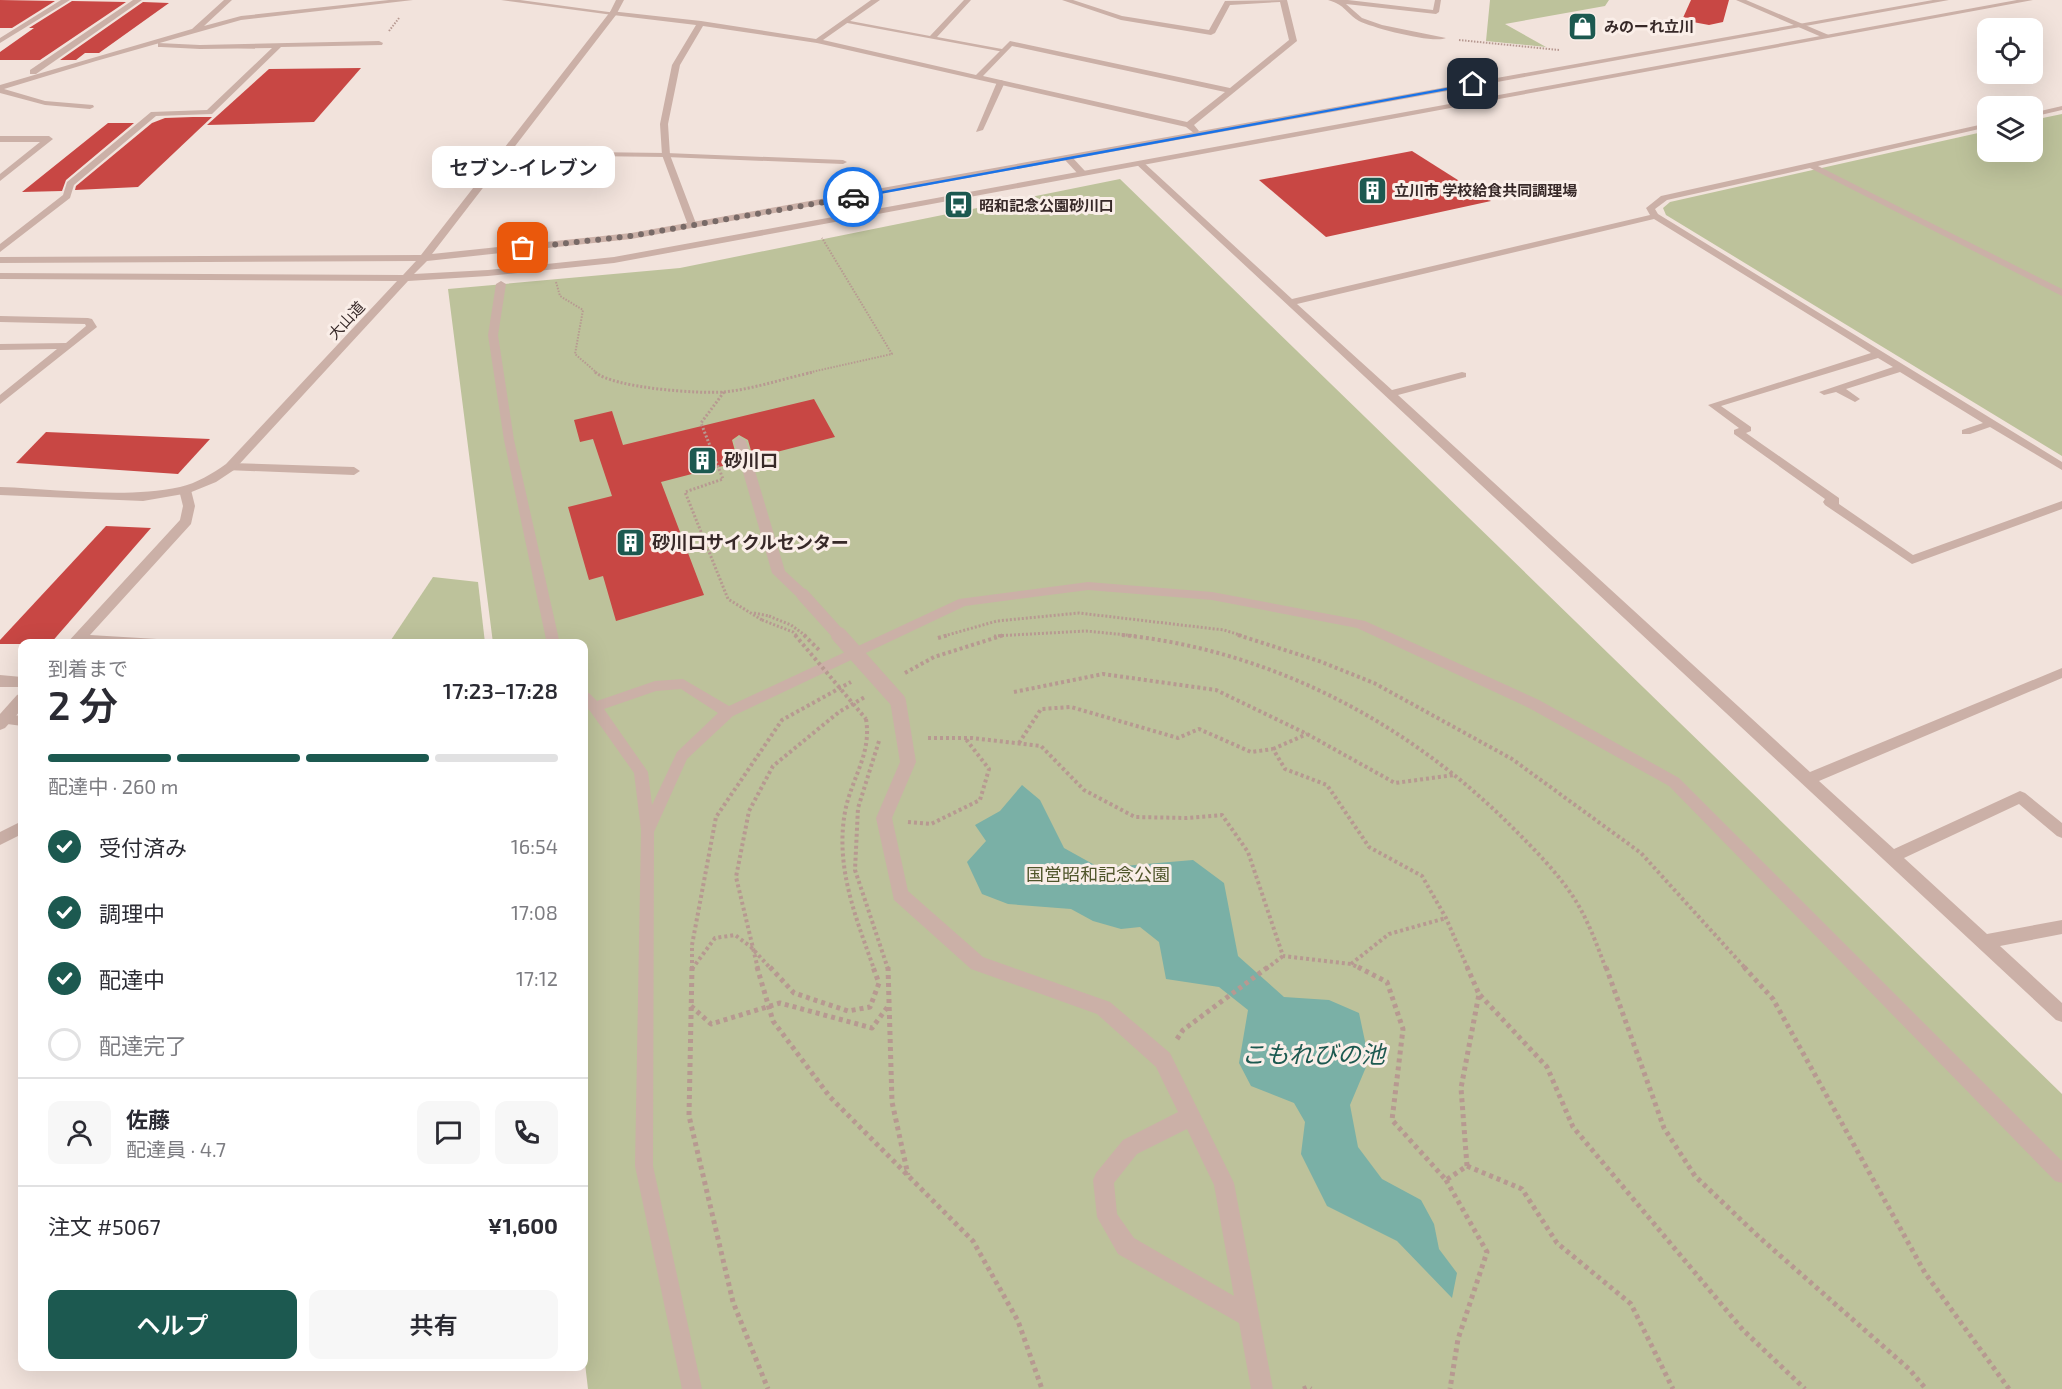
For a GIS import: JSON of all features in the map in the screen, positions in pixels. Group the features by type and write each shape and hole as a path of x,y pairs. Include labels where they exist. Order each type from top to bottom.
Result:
{"street":[{"path":"0,41 66,0"},
{"path":"21,81 138,0"},
{"path":"194,31 228,0"},
{"path":"0,90 21,81 241,18 408,0"},
{"name":"大山道","path":"0,490 142,497 184,490 212,479 230,467 424,258 613,13 620,0"},
{"path":"817,41 876,0"},
{"path":"1066,0 1121,18 1211,33 1228,3 1283,0 1293,41 1229,90 1189,125"},
{"path":"1740,0 1754,2 1827,36"},
{"path":"0,260 424,258 631,236 1945,0"},
{"path":"0,276 405,278 614,260 2029,0"},
{"path":"613,13 700,23 817,41 1189,125 1200,134"},
{"path":"692,226 666,155 664,124 676,66 700,23"},
{"path":"978,77 1010,43 1229,90"},
{"path":"149,44 200,46 379,44"},
{"path":"0,249 67,196 70,184 154,114 209,112 279,45"},
{"path":"0,90 45,103 90,107"},
{"path":"67,105 87,94"},
{"path":"0,139 49,139 0,178"},
{"path":"1068,158 1082,173"},
{"path":"0,319 88,321 92,327 0,401"},
{"path":"0,347 67,346"},
{"path":"740,441 779,573 803,595 898,701 908,762 884,818 900,895 977,963 1103,1008 1163,1060 1224,1184 1262,1389"},
{"path":"230,467 354,471"},
{"path":"77,639 186,521 189,506 184,490"},
{"path":"0,681 18,682"},
{"path":"2,722 18,704"},
{"path":"1191,1116 1130,1147 1103,1180 1107,1217 1126,1246 1248,1317"}],"lane":[{"path":"504,0 613,13"},
{"path":"932,38 968,0"},
{"path":"1334,0 1437,12 1438,0"},
{"path":"1334,0 1350,8 1357,17 1389,30 1443,38"},
{"path":"845,22 1002,51"},
{"path":"979,130 1001,82"},
{"path":"2043,112 2062,108"},
{"path":"1977,127 1664,198 1650,208 1655,216 2062,467"},
{"path":"505,153 666,155 843,162"},
{"path":"1139,163 2062,1014"},
{"path":"1811,165 2062,293"},
{"path":"1292,302 1655,216"},
{"path":"501,284 493,335 509,440 553,639"},
{"path":"1879,354 1713,405 1747,429 1738,432 1834,501 1829,502 1912,560 2062,505"},
{"path":"1824,392 1902,368"},
{"path":"1391,394 1462,375"},
{"path":"1838,388 1855,399"},
{"path":"1966,432 1992,423"},
{"path":"647,832 682,756 728,711 963,602 1088,586 1212,596 1360,624 1534,704 1674,782 2062,1174"},
{"path":"1808,779 2059,677"},
{"path":"596,707 655,686 683,684 728,711"},
{"path":"588,700 596,707 611,732 641,772 647,832 644,1166 692,1389"},
{"path":"2,722 18,721"},
{"path":"1892,857 2019,797 2062,832"},
{"path":"0,839 18,829"},
{"path":"1984,942 2062,927"}],"path":[{"path":"379,44 400,17"},
{"path":"1443,38 1568,51"},
{"path":"552,267 560,296 583,310 575,354 602,378 636,387 724,392 892,354 813,224"},
{"path":"692,970 715,938 735,935 751,947 794,993 848,1011 870,1007 879,983 848,894 841,859 845,811 870,743 866,719 794,632 762,620 728,599 685,492 723,479 701,423 724,392"},
{"path":"751,612 786,620 800,628 822,654"},
{"path":"933,640 997,621 1079,613 1224,630 1319,661 1374,683 1512,759 1641,853 1773,999 1925,1273 2009,1389"},
{"path":"896,679 934,657 997,635 1086,631 1154,638 1238,658 1309,684 1387,726 1455,775 1485,800 1540,855 1575,898 1597,944 1664,1128 1695,1176 1759,1237 1909,1369 1926,1389"},
{"path":"1014,692 1103,674 1216,690 1307,734 1395,783 1455,775"},
{"path":"845,679 852,688"},
{"path":"768,1389 732,1302 689,1116 692,945 716,816 782,720 852,681"},
{"path":"860,696 867,705"},
{"path":"868,696 839,712 773,766 749,811 736,877 751,947 773,1021 830,1097 973,1241 1018,1321 1042,1389"},
{"path":"1019,744 1041,709 1071,707 1179,738 1199,729 1251,752 1273,748 1307,734"},
{"path":"879,733 879,741 858,808 855,870 888,963 892,1102 908,1176"},
{"path":"904,738 965,738 1041,746 1084,790 1136,817 1186,818 1221,815 1248,852 1283,956"},
{"path":"884,818 931,824 980,801 989,769 965,738"},
{"path":"1273,748 1285,769 1327,785 1369,847 1422,876 1446,918 1479,994 1547,1067 1573,1127 1743,1330 1805,1389"},
{"path":"1351,964 1389,934 1446,918"},
{"path":"1163,1060 1183,1030 1283,956 1351,964 1387,982 1403,1029 1392,1120 1446,1180 1487,1252 1458,1339 1450,1389"},
{"path":"1467,1166 1461,1088 1479,994"},
{"path":"691,1006 711,1024 780,1003 872,1028 889,1004"},
{"path":"1446,1180 1467,1166"},
{"path":"1467,1166 1522,1189 1557,1243 1630,1304 1672,1389"},
{"path":"1303,1389 1308,1387 1311,1389"}],"green space":[{"path":"1490,0 1609,0 1605,6 1505,24 1546,47 1486,41"},
{"path":"2062,114 2062,456 1666,215 1663,208 1670,202 1977,133 1977,162 2043,162 2043,118"},
{"name":"国営昭和記念公園","path":"1120,179 2062,1094 2062,1389 588,1389 586,1371 588,1371 588,639 492,639 448,289 680,268"},
{"path":"433,577 478,582 485,639 392,639"}],"water":[{"name":"こもれびの池","path":"1022,785 1040,800 1064,848 1100,868 1193,860 1224,883 1238,956 1284,997 1329,1000 1359,1013 1369,1060 1350,1105 1358,1147 1382,1179 1421,1200 1434,1224 1439,1249 1457,1273 1452,1298 1397,1241 1327,1206 1301,1154 1305,1122 1294,1103 1251,1086 1239,1063 1248,1010 1219,987 1166,979 1159,942 1140,927 1121,929 1093,921 1071,909 1008,904 982,894 967,862 986,841 975,825 1000,811"}],"building":[{"path":"0,0 55,1 12,28 0,28"},
{"path":"1691,0 1729,0 1723,22 1709,25 1682,20"},
{"path":"72,1 126,2 40,60 0,60 0,52 34,28 29,28"},
{"path":"143,2 169,3 99,53 85,53 76,60 60,60"},
{"path":"361,68 314,122 207,125 269,69"},
{"path":"212,117 138,187 75,190 76,186 152,123 165,118"},
{"path":"108,123 134,123 66,180 62,191 22,192"},
{"name":"立川市 学校給食共同調理場","path":"1412,151 1491,201 1326,237 1259,180"},
{"path":"814,399 835,437 753,458 748,440 739,435 732,440 738,462 661,482 704,595 616,621 603,576 589,580 568,507 612,496 593,439 580,442 574,420 612,411 623,445"},
{"path":"46,432 210,439 178,474 16,463"},
{"path":"106,526 151,528 54,639 18,639 18,644 0,644 0,640"}],"way so far":[{"path":"523,248 631,236 853,197"}],"place":[{"name":"みのーれ立川","path":"1583,26"},
{"name":"立川市 学校給食共同調理場","path":"1373,190"},
{"name":"昭和記念公園砂川口","path":"958,205"},
{"name":"セブン-イレブン","path":"523,248"},
{"name":"砂川口","path":"703,460"},
{"name":"砂川口サイクルセンター","path":"631,542"}],"route":[{"path":"853,197 1473,84"}]}
